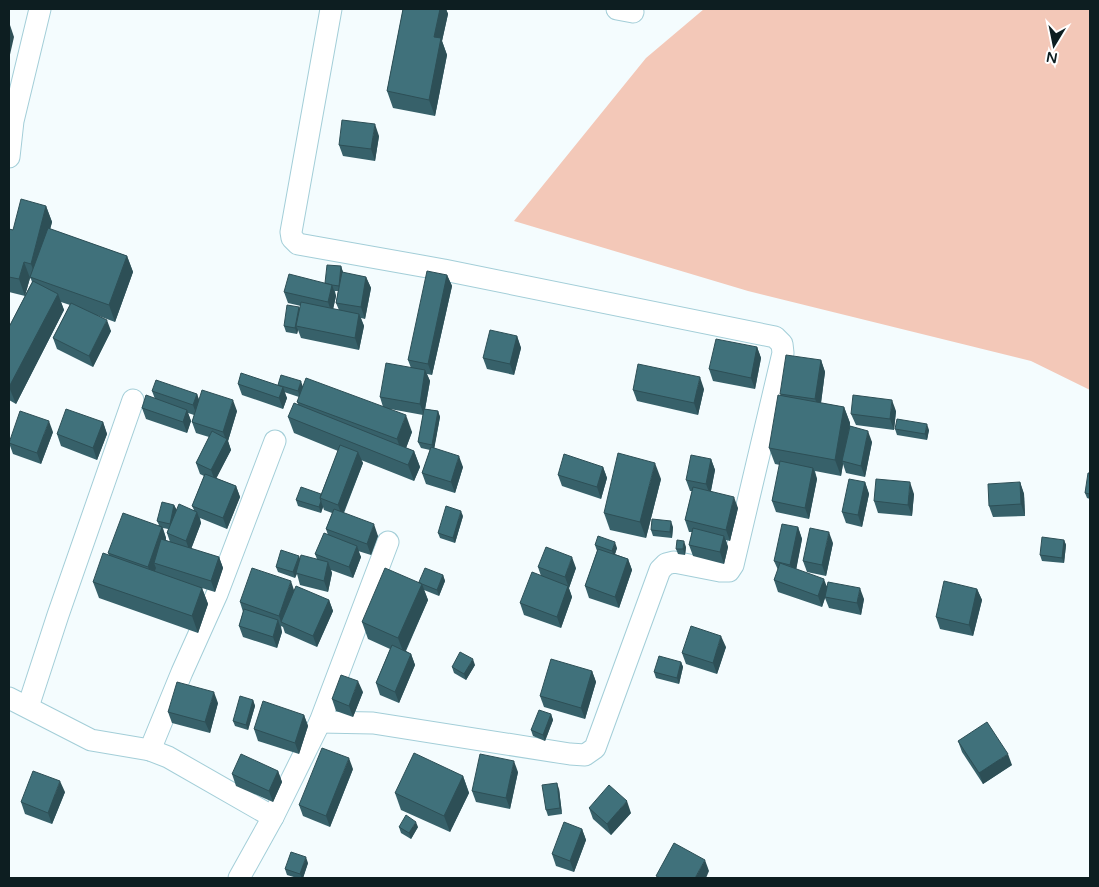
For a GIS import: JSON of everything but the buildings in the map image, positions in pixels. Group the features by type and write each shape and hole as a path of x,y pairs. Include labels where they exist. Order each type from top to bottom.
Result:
{"street":[{"path":"9,158 12,121 40,9"},
{"path":"320,722 373,723 570,754 585,754 595,748 660,570 666,564 674,562 720,571 729,571 734,565 783,353 782,344 775,337 444,270 298,244 292,238 291,232 331,9"},
{"path":"28,707 58,614 133,400"},
{"path":"150,750 217,594 275,441"},
{"path":"239,878 273,817 320,722 388,542"},
{"path":"9,698 91,740 150,750 168,757 273,817"}],"shaded area":[{"path":"704,9 1090,9 1090,390 1031,361 748,291 514,221 646,58"}]}
